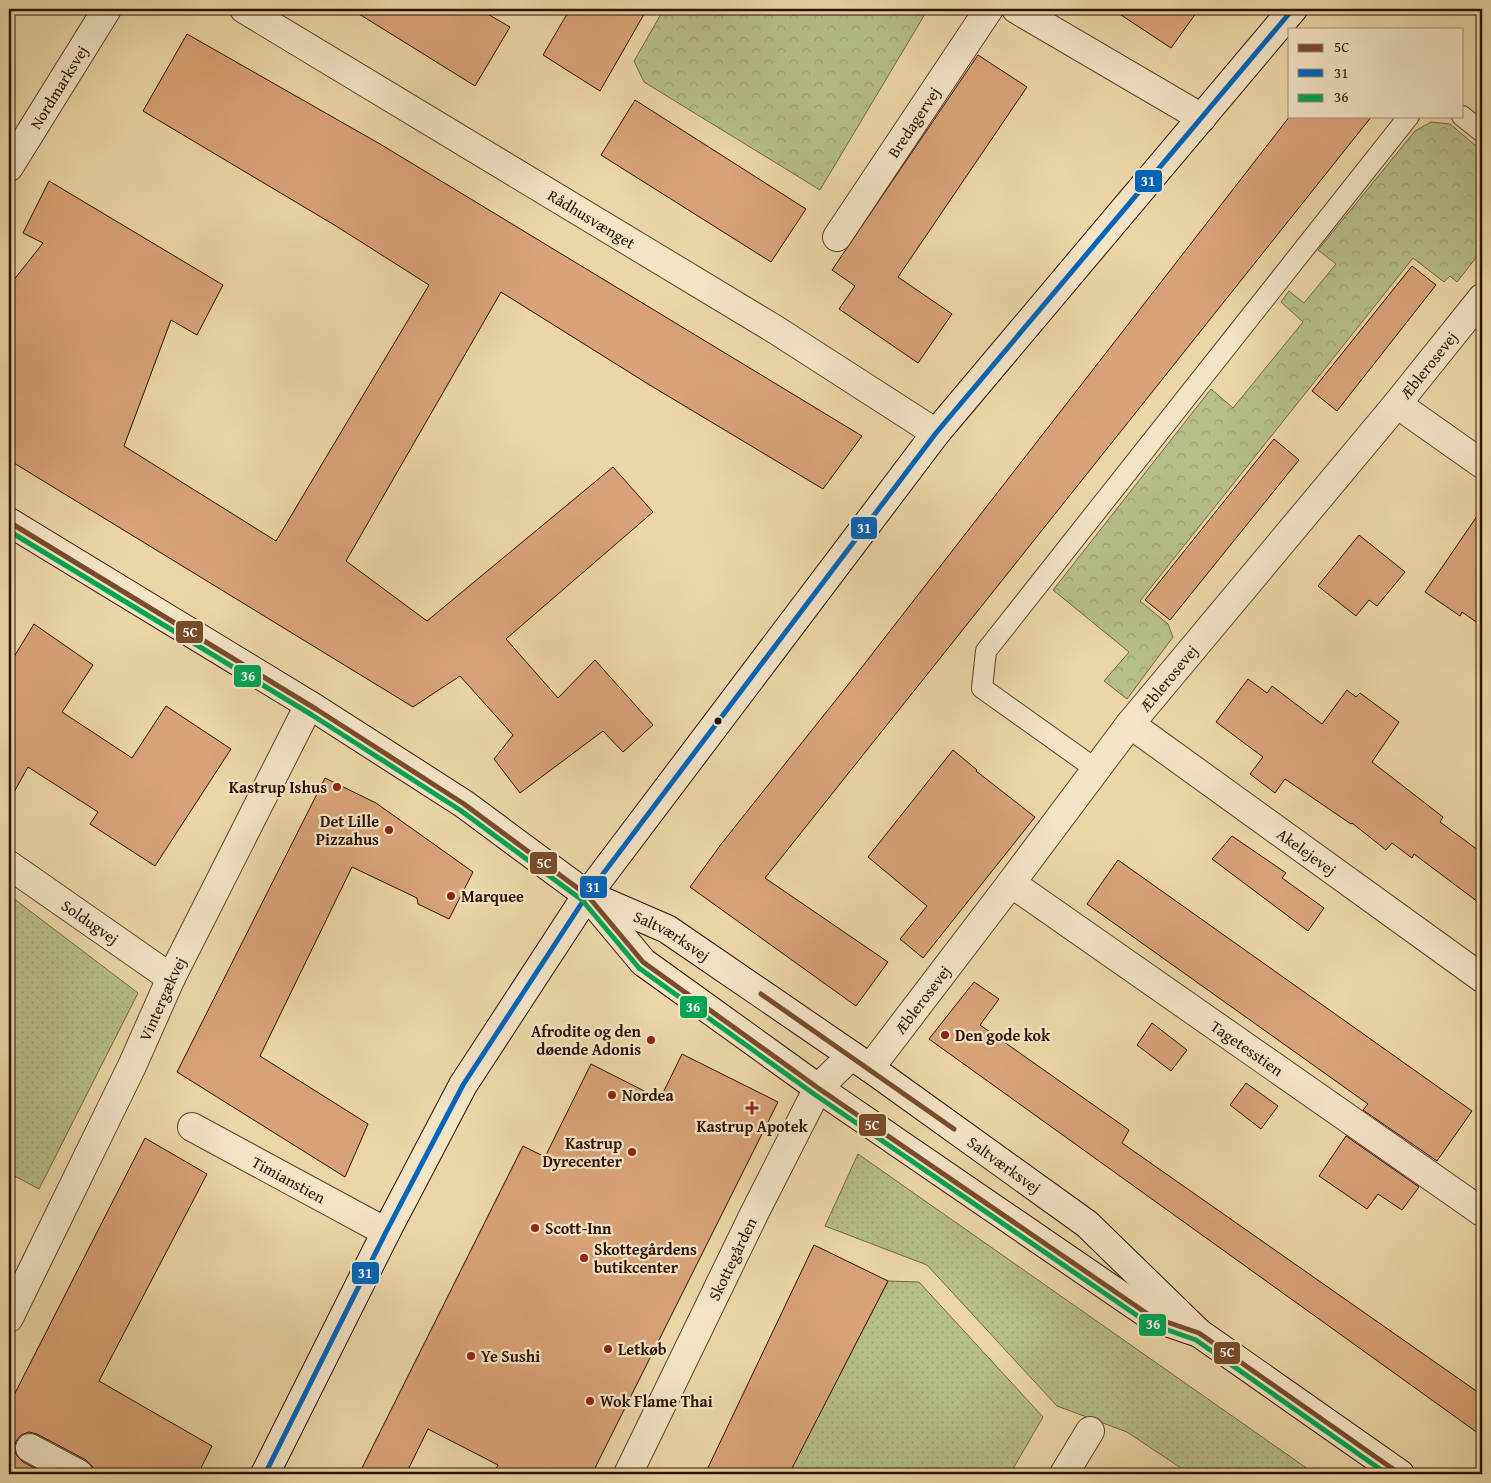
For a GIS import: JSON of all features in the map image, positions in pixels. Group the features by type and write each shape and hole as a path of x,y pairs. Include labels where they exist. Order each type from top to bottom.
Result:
{"street":[{"name":"Nordmarksvej","path":"9,166 107,9"},
{"name":"Rådhusvænget","path":"244,9 776,330 936,433"},
{"name":"Bredagervej","path":"837,237 989,9"},
{"path":"1016,9 1202,118"},
{"path":"265,1474 462,1085 587,895 936,433 1293,9"},
{"name":"Æblerosevej","path":"860,1062 1011,884 1130,724 1482,298"},
{"path":"1396,404 1482,464"},
{"name":"Saltværksvej","path":"9,522 309,704 464,804 587,895 667,930 860,1062 1087,1224 1199,1333 1400,1474"},
{"name":"Vintergækvej","path":"12,1302 132,1066 171,978 309,704"},
{"name":"Akelejevej","path":"1130,724 1482,978"},
{"name":"Soldugvej","path":"9,865 171,978"},
{"name":"Tagetesstien","path":"1011,884 1482,1210"},
{"name":"Saltværksvej","path":"587,895 643,962 818,1088 1152,1317 1199,1333"},
{"name":"Skottegården","path":"628,1474 754,1214 818,1088 860,1062"},
{"name":"Timianstien","path":"192,1126 386,1232"},
{"path":"1064,1474 1090,1431"},
{"path":"30,1448 79,1474"}],"lane":[{"path":"1096,770 982,688 986,651 1407,118"},
{"path":"1464,118 1482,132"}],"green space":[{"path":"664,9 928,9 820,190 644,82 634,61"},
{"path":"1431,122 1450,124 1482,151 1482,250 1457,282 1450,276 1444,282 1413,258 1140,601 1168,624 1173,637 1127,699 1104,681 1129,652 1053,590 1211,389 1233,408 1303,322 1281,302 1289,291 1304,303 1336,264 1318,250 1415,131"},
{"path":"9,895 138,993 39,1189 9,1173"},
{"path":"858,1154 1315,1474 1190,1474 1127,1432 1057,1406 927,1265 825,1226"},
{"path":"888,1281 919,1282 1043,1417 1010,1474 788,1474"}],"building":[{"path":"351,9 479,9 510,27 475,86"},
{"path":"570,9 647,9 600,91 543,55"},
{"path":"1112,9 1199,9 1171,48"},
{"path":"187,34 380,144 862,436 823,489 648,384 501,292 346,561 427,621 613,467 653,512 506,639 558,698 595,660 653,725 623,752 603,731 520,793 494,759 513,735 460,676 413,707 9,460 9,286 43,243 23,233 49,181 223,285 197,335 171,320 124,446 276,541 429,285 336,226 143,111"},
{"path":"978,55 1027,87 898,277 952,314 918,363 839,309 855,286 832,270"},
{"path":"635,100 806,209 771,262 601,155"},
{"path":"1288,118 1370,118 765,878 888,962 856,1006 690,887 722,843 855,676"},
{"path":"1412,266 1436,285 1337,411 1312,391"},
{"path":"1274,439 1299,460 1170,620 1145,600"},
{"path":"1482,509 1482,626 1462,612 1460,616 1425,592"},
{"path":"1359,535 1405,572 1377,606 1369,600 1356,616 1318,586"},
{"path":"34,624 93,665 62,712 132,758 166,706 231,749 155,866 90,824 98,812 28,767 9,801 9,665"},
{"path":"1248,679 1267,693 1272,686 1322,724 1347,690 1356,697 1360,693 1399,722 1372,762 1443,817 1440,822 1482,853 1482,905 1414,854 1412,858 1392,843 1386,850 1352,823 1285,779 1275,793 1250,774 1263,757 1216,722"},
{"path":"953,750 976,771 1035,817 923,958 900,939 927,906 868,857"},
{"path":"325,778 376,803 473,872 449,919 418,904 417,898 352,867 260,1056 368,1124 345,1177 177,1072"},
{"path":"1232,836 1286,873 1282,878 1324,908 1308,931 1212,859"},
{"path":"1118,860 1472,1111 1437,1161 1363,1110 1368,1104 1087,904"},
{"path":"974,982 999,999 980,1025 1129,1130 1122,1143 1482,1395 1482,1436 929,1039"},
{"path":"1152,1023 1187,1050 1171,1071 1137,1045"},
{"name":"Skottegårdens butikcenter","path":"682,1054 778,1102 592,1474 493,1474 498,1465 428,1429 406,1474 359,1474 523,1146 545,1157 591,1064 660,1099"},
{"path":"1246,1083 1278,1106 1261,1129 1230,1105"},
{"path":"1346,1136 1419,1187 1402,1210 1378,1194 1367,1209 1319,1176"},
{"path":"145,1138 207,1174 99,1381 212,1446 198,1474 94,1474 92,1466 86,1460 37,1434 29,1432 21,1435 16,1441 14,1449 17,1456 23,1462 46,1474 9,1474 9,1405"},
{"path":"814,1245 888,1281 789,1474 705,1474"}],"transit line":[{"name":"31","path":"265,1474 386,1232 463,1085 587,895 936,433 1293,9"},
{"name":"5C","path":"9,522 316,709 464,804 587,895 643,962 818,1088 1152,1317 1199,1333 1400,1474"},
{"name":"36","path":"9,531 312,715 460,810 582,900 639,968 814,1094 1148,1323 1196,1340 1387,1474"},
{"name":"5C","path":"761,994 954,1129"}],"place":[{"name":"Kastrup Ishus","path":"337,787"},
{"name":"Det Lille Pizzahus","path":"389,830"},
{"name":"Marquee","path":"451,896"},
{"name":"Den gode kok","path":"945,1035"},
{"name":"Afrodite og den døende Adonis","path":"651,1040"},
{"name":"Nordea","path":"612,1095"},
{"name":"Kastrup Apotek","path":"752,1108"},
{"name":"Kastrup Dyrecenter","path":"632,1152"},
{"name":"Scott-Inn","path":"535,1228"},
{"name":"Skottegårdens butikcenter","path":"584,1258"},
{"name":"Letkøb","path":"608,1349"},
{"name":"Ye Sushi","path":"471,1356"},
{"name":"Wok Flame Thai","path":"590,1401"}]}
